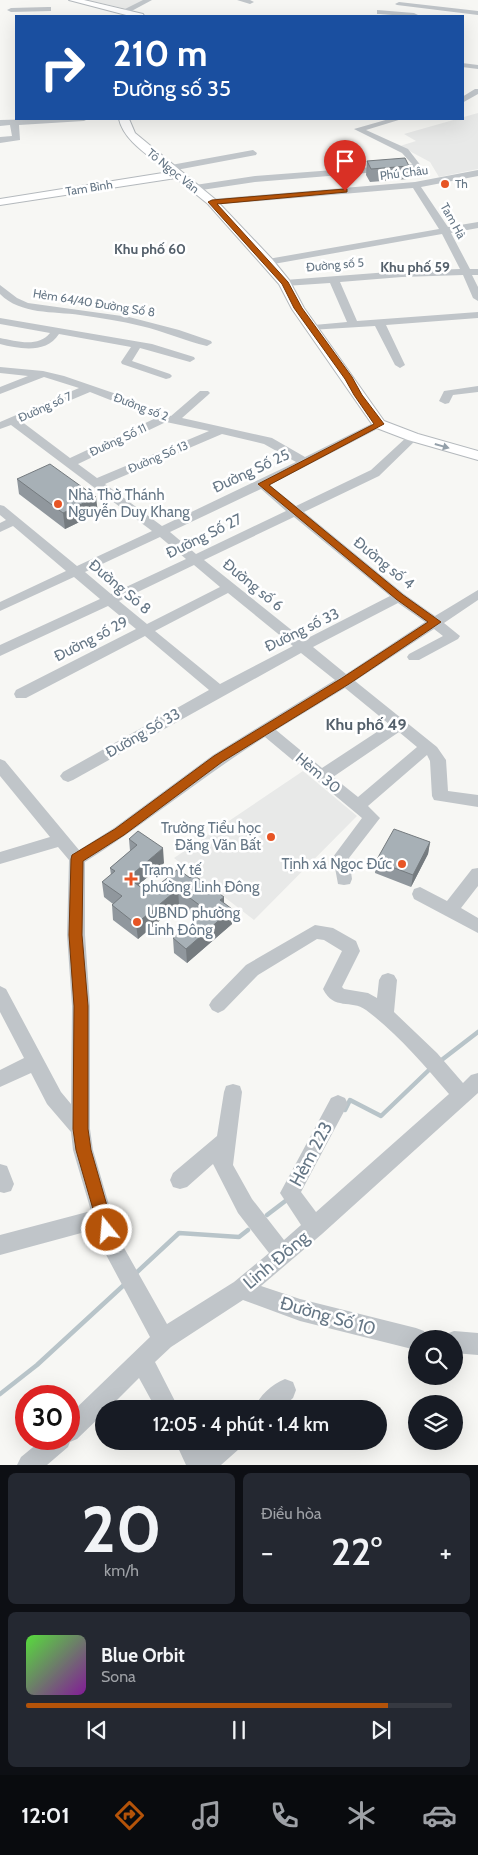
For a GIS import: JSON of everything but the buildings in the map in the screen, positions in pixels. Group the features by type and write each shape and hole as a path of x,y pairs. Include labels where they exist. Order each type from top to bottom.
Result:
{"main road":[{"path":"73,0 136,15"},
{"name":"Tô Ngọc Vân","path":"124,120 126,128 131,135 212,202 268,262 285,283 298,308 314,328 379,424"},
{"name":"Tam Bình","path":"0,202 174,171"},
{"path":"379,424 413,437 478,456"}],"street":[{"path":"11,10 48,9 45,4 38,0"},
{"path":"123,12 148,0"},
{"path":"240,0 250,2"},
{"path":"409,0 461,3"},
{"path":"399,4 459,12"},
{"path":"380,12 412,15"},
{"path":"440,15 440,12 478,13"},
{"path":"464,65 478,67"},
{"path":"464,100 478,92"},
{"path":"0,123 42,120"},
{"path":"394,120 358,129 405,151 429,183"},
{"path":"0,140 17,138 14,122"},
{"path":"174,171 253,152"},
{"path":"195,188 254,179 417,166"},
{"name":"Phú Châu","path":"212,202 415,186 478,173"},
{"path":"319,174 327,192"},
{"name":"Tam Hà","path":"415,186 429,203 446,231 478,298"},
{"path":"268,262 478,225"},
{"name":"Đường số 5","path":"285,283 478,272"},
{"path":"334,279 353,325"},
{"name":"Hẻm 64/40 Đường Số 8","path":"2,293 12,300 25,305 43,309 81,312 155,325 207,342"},
{"path":"314,328 478,315"},
{"path":"0,321 152,347 190,359"},
{"path":"379,323 400,365"},
{"path":"0,341 31,346 46,342 56,331"},
{"path":"137,345 126,362 166,376"},
{"name":"Đường số 2","path":"0,370 43,374 90,388 169,419 268,441 306,463"},
{"path":"0,391 43,374"},
{"name":"Đường số 7","path":"6,424 90,388"},
{"path":"444,402 448,393 478,390"},
{"name":"Đường Số 11","path":"70,463 169,419 204,393"},
{"name":"Đường số 6","path":"6,424 70,463 160,531 426,746 438,760 440,796 478,801"},
{"name":"Đường Số 25","path":"0,607 306,463 379,424"},
{"name":"Đường Số 13","path":"96,483 220,431"},
{"name":"Đường Số 27","path":"0,651 374,473 413,437"},
{"name":"Đường số 4","path":"262,484 400,597 453,636 414,657"},
{"name":"Đường Só 8","path":"0,509 219,691"},
{"path":"0,528 14,521"},
{"name":"Đường số 29","path":"20,694 230,586"},
{"path":"77,859 120,832 218,759 264,729 346,681 478,594"},
{"name":"Đường số 33","path":"219,691 304,646 362,619 400,597"},
{"name":"Đường Số 33","path":"68,776 219,691"},
{"path":"322,776 399,724"},
{"name":"Hẻm 30","path":"264,729 372,818 361,829 341,856 344,879"},
{"path":"358,806 426,746"},
{"path":"0,765 77,859 76,935 81,1006 80,1129 83,1150 110,1242 163,1339"},
{"path":"2,853 61,840"},
{"path":"450,910 478,874"},
{"path":"420,894 478,926"},
{"path":"218,1005 252,970 315,932 327,933 350,946 351,951 332,990 339,996 368,1001 385,1015 462,1095"},
{"path":"385,1015 388,980"},
{"path":"0,994 54,1098 80,1129"},
{"path":"0,1079 35,1062"},
{"name":"Linh Đông","path":"80,1420 163,1339 241,1289 283,1256 478,1081"},
{"path":"233,1092 223,1166 244,1206 283,1256"},
{"name":"Hẻm 223","path":"315,1227 293,1197 338,1104"},
{"path":"180,1180 226,1141"},
{"path":"0,1244 103,1217"},
{"name":"Đường Số 10","path":"241,1289 300,1310 408,1337"},
{"path":"463,1343 478,1344"},
{"path":"142,1361 163,1400"},
{"path":"274,1400 285,1390"},
{"path":"29,1465 47,1450"},
{"path":"190,1450 198,1465"},
{"path":"203,1465 220,1450"}],"shaded area":[{"path":"87,0 146,0 127,9"},
{"path":"478,113 478,169 439,177 430,162 400,146 416,141 404,134 453,120 464,120 464,117"},
{"name":"Trường Tiểu học Đặng Văn Bất","path":"303,771 357,816 254,920 174,858"}],"waterway":[{"path":"439,1062 478,1032"},
{"path":"345,1110 350,1100 381,1116 430,1069"},
{"path":"267,1215 288,1199"},
{"path":"135,1274 179,1233 239,1237 248,1230"},
{"path":"0,1394 37,1365 125,1284"}],"place":[{"name":"Th","path":"445,184"},
{"name":"Nhà Thờ Thánh Nguyễn Duy Khang","path":"58,504"},
{"name":"Trường Tiểu học Đặng Văn Bất","path":"271,837"},
{"name":"Tịnh xá Ngọc Đức","path":"402,864"},
{"name":"Trạm Y tế phường Linh Đông","path":"131,879"},
{"name":"UBND phường Linh Đông","path":"137,922"}],"district":[{"name":"Khu phố 60","path":"150,249"},
{"name":"Khu phố 59","path":"415,267"},
{"name":"Khu phố 49","path":"366,724"}],"route":[{"path":"107,1230 83,1150 80,1129 81,1006 76,935 77,859 120,832 218,759 264,729 346,681 435,622 400,597 262,484 379,424 314,328 298,308 285,283 212,202 345,191"}]}
